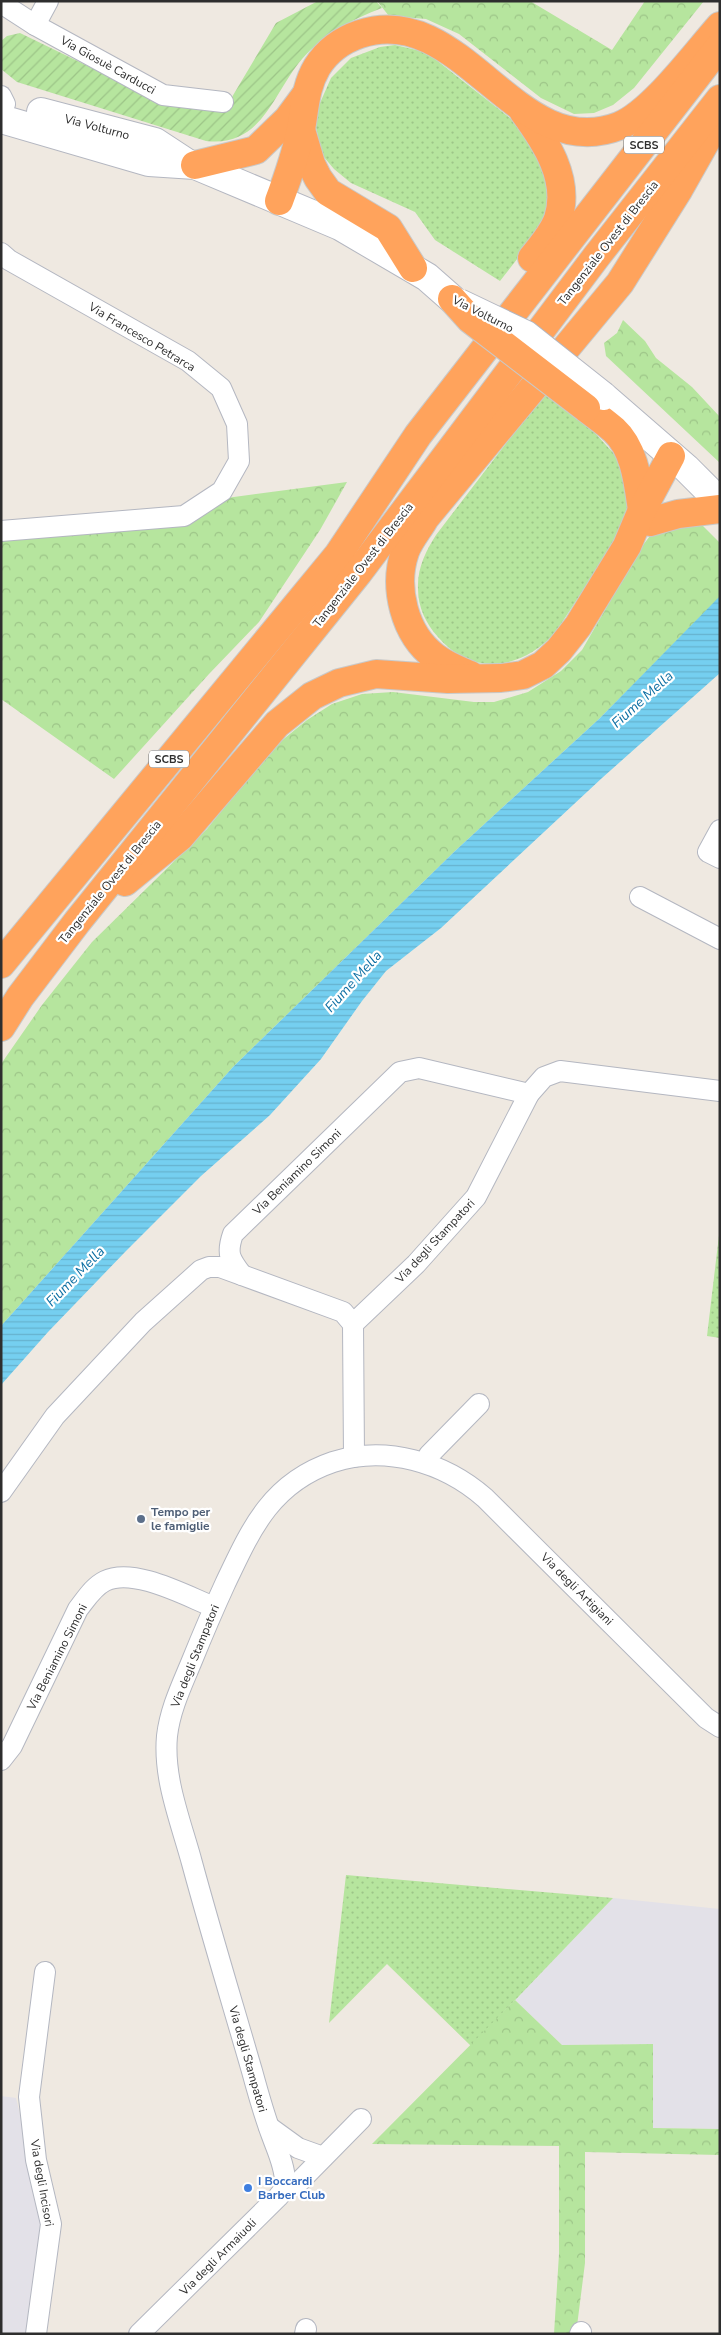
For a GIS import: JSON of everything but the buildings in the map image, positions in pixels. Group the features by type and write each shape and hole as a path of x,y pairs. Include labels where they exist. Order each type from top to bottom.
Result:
{"highway":[{"path":"270,197 293,162 295,123 316,68 324,56 338,45 372,30 387,28 423,35 458,56 519,106 562,128 577,132 592,132 618,126 645,111 720,26"},
{"name":"SCBS","path":"1,964 338,555 418,435 720,46"},
{"name":"Tangenziale Ovest di Brescia","path":"1,1027 20,998 77,922 358,573 596,257 720,99"},
{"path":"338,555 362,490 418,409 549,236 558,218 559,177 552,156 519,106"},
{"path":"476,678 435,658 423,646 412,630 399,580 406,549 425,518 620,283 679,189 720,116"},
{"path":"191,164 256,150 295,123"},
{"path":"295,123 311,164 328,192 388,228 413,268"},
{"path":"452,299 470,319 595,402 628,452 634,467 646,516"},
{"path":"77,922 180,837 277,724 312,696 339,683 376,674 448,679 501,678 523,675 543,665 559,650 578,626 646,516 663,498 678,462"},
{"path":"646,516 720,509"}],"street":[{"path":"34,25 48,1"},
{"name":"Via Giosuè Carducci","path":"1,3 34,25 163,96 224,102"},
{"name":"Via Volturno","path":"2,106 155,142 191,164 340,226 427,276 452,299"},
{"name":"Via Francesco Petrarca","path":"1,253 9,260 188,361 221,388 237,424 239,461 222,491 184,516 1,531"},
{"path":"595,402 678,462 720,502"},
{"path":"720,830 708,852 720,858"},
{"path":"640,896 720,939"},
{"name":"Via Beniamino Simoni","path":"242,1275 231,1260 228,1246 232,1234 400,1072 419,1068 529,1094"},
{"path":"529,1094 544,1077 560,1071 720,1091"},
{"name":"Via degli Stampatori","path":"353,1324 416,1264 476,1198 529,1094"},
{"path":"1,1492 56,1416 142,1322 201,1270 209,1267 220,1267 344,1312 353,1324 354,1457"},
{"path":"426,1463 429,1455 479,1404"},
{"name":"Via degli Artigiani","path":"354,1457 390,1456 426,1463 458,1477 485,1498 706,1718 720,1727"},
{"name":"Via degli Stampatori","path":"284,2187 285,2176 268,2127 185,1838 168,1768 167,1739 173,1710 214,1608 250,1532 273,1500 293,1482 328,1464 354,1457"},
{"name":"Via Beniamino Simoni","path":"1,1760 12,1746 78,1609 92,1591 104,1581 118,1577 136,1577 214,1608"},
{"name":"Via degli Incisori","path":"36,2334 52,2224 36,2160 29,2097 46,1972"},
{"name":"Via degli Armaiuoli","path":"139,2334 278,2197 284,2187 298,2182 361,2119"},
{"name":"Via degli Stampatori","path":"268,2127 298,2148 323,2157"}],"shaded area":[{"path":"613,1898 720,1909 720,2129 653,2128 652,2044 562,2045 515,2000"},
{"path":"1,2096 16,2098 47,2225 29,2334 1,2334"}],"green space":[{"path":"318,1 376,1 382,8 349,23 319,42 302,59 274,102 253,127 241,136 225,141 206,141 17,82 1,69 1,41 7,36 20,33 164,103 232,97 276,23"},
{"path":"377,1 530,1 612,50 645,1 704,1 634,88 613,105 594,113 574,114 541,98 459,34 426,19 389,16"},
{"path":"395,45 421,51 435,59 529,133 551,176 546,222 500,281 435,240 415,212 351,183 334,169 323,156 315,124 316,112 331,78 351,58 380,47"},
{"path":"623,320 645,341 656,358 692,387 720,417 720,463 606,356 604,343 617,333"},
{"path":"546,391 593,431 618,458 629,502 628,515 620,534 555,633 527,655 497,664 481,663 451,650 430,627 421,609 418,596 419,574 426,554 436,535"},
{"path":"347,482 320,530 259,622 114,779 1,699 1,538 185,521 219,499"},
{"path":"696,519 720,543 720,596 717,600 600,718 455,851 233,1067 1,1326 1,1064 42,1005 92,942 207,829 269,751 307,720 332,704 362,694 393,692 474,702 494,702 528,692 561,671 582,650 640,549 653,532"},
{"path":"720,1227 720,1338 707,1336"},
{"path":"346,1875 613,1898 471,2046 387,1964 329,2023"},
{"path":"515,2000 562,2045 653,2044 653,2128 720,2129 720,2155 585,2152 585,2263 576,2334 554,2334 559,2254 559,2146 372,2144"}],"water":[{"name":"Fiume Mella","path":"720,596 720,673 602,778 441,928 386,971 321,1059 270,1115 201,1176 125,1252 48,1332 1,1385 1,1326 233,1067 455,851 600,718"}],"place":[{"name":"Tempo per le famiglie","path":"141,1519"},
{"name":"I Boccardi Barber Club","path":"248,2188"}]}
